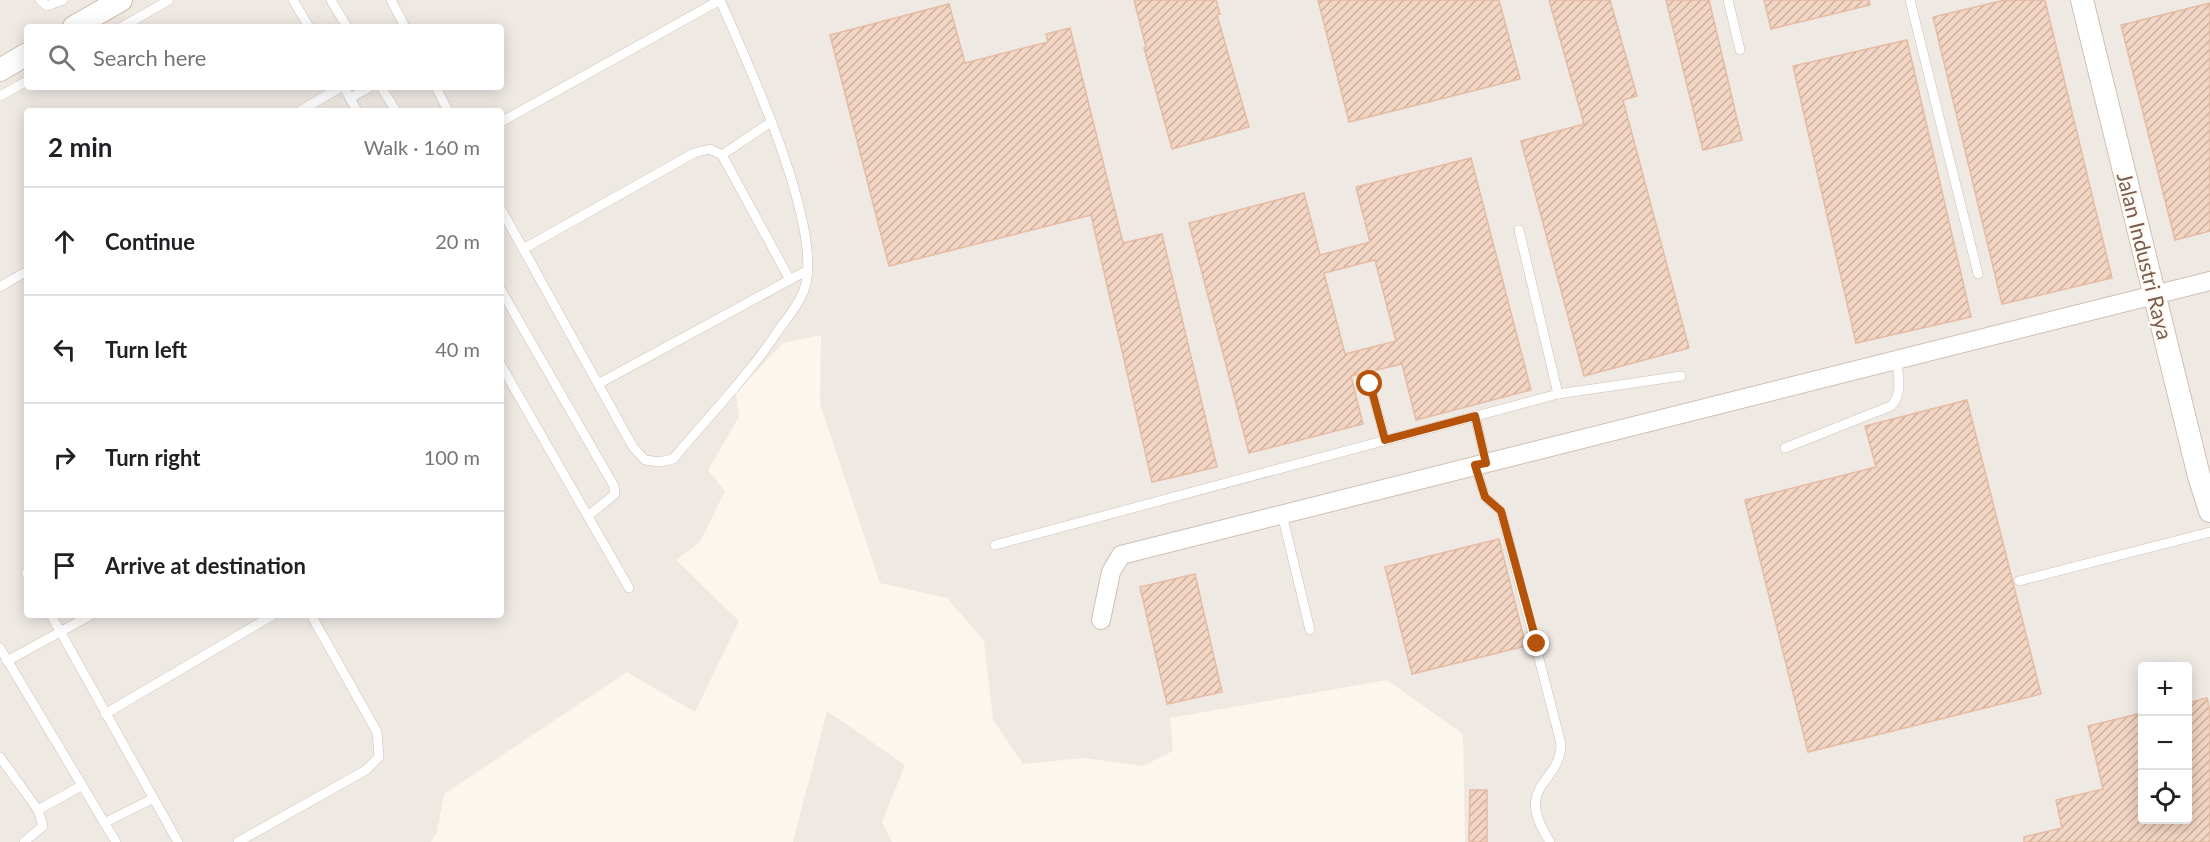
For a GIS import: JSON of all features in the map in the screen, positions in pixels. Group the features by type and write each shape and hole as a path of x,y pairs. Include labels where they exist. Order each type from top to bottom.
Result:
{"street":[{"path":"79,24 121,0"},
{"name":"Jalan Industri Raya","path":"2082,0 2154,296 2204,475 2210,511"},
{"path":"0,69 24,56"},
{"path":"1101,620 1111,572 1121,555 2210,281"}],"lane":[{"path":"40,0 47,6 63,0"},
{"path":"127,24 169,0"},
{"path":"293,0 307,24"},
{"path":"331,0 345,24"},
{"path":"391,0 403,24"},
{"path":"504,120 720,0 771,122 802,218 808,246 808,270 801,299 764,352 673,459 660,462 645,460 633,447 504,214"},
{"path":"1728,0 1740,50"},
{"path":"1910,0 1978,274"},
{"path":"0,96 24,83"},
{"path":"305,108 338,90"},
{"path":"345,90 355,108"},
{"path":"350,98 365,90"},
{"path":"383,90 394,108"},
{"path":"438,90 446,108"},
{"path":"722,155 771,122"},
{"path":"523,249 694,153 710,149 722,155 789,279"},
{"path":"1519,230 1558,394"},
{"path":"598,384 808,270"},
{"path":"0,287 24,273"},
{"path":"504,295 614,486 615,494 588,516"},
{"path":"1785,448 1891,406 1899,391 1897,361"},
{"path":"504,369 629,588"},
{"path":"995,545 1558,394 1681,376"},
{"path":"1370,384 1385,440"},
{"path":"1475,416 1485,497 1501,511 1561,744 1561,755 1540,785 1535,798 1538,815 1550,842"},
{"path":"1282,514 1310,630"},
{"path":"2019,581 2210,532"},
{"path":"53,618 178,842"},
{"path":"7,661 86,618"},
{"path":"105,714 268,618"},
{"path":"238,842 366,770 379,757 377,732 313,618"},
{"path":"0,648 116,842"},
{"path":"0,757 38,810 43,826 24,842"},
{"path":"38,810 81,786"},
{"path":"104,823 152,799"}],"shaded area":[{"path":"0,0 2210,0 2210,842 1465,842 1463,734 1387,680 1170,718 1173,751 1143,766 1083,758 1023,764 993,720 984,641 947,598 880,583 820,404 821,335 783,343 736,393 739,417 708,470 725,491 700,542 676,560 739,621 695,712 627,672 444,794 437,832 431,842 0,842"},
{"path":"827,711 905,765 882,822 892,842 793,842"}],"building":[{"path":"1134,0 1216,0 1220,14 1217,15 1249,127 1172,149 1144,48 1146,47"},
{"path":"1318,0 1499,0 1520,79 1349,122"},
{"path":"1549,0 1610,0 1637,96 1623,100 1689,348 1584,376 1521,141 1584,124"},
{"path":"1666,0 1709,0 1742,140 1703,150"},
{"path":"1764,0 1869,0 1870,5 1771,29"},
{"path":"2005,0 2045,0 2112,278 2002,304 1933,17"},
{"path":"2210,3 2210,231 2175,240 2121,25"},
{"path":"949,4 965,63 1048,42 1046,34 1070,28 1123,243 1162,234 1217,467 1152,482 1091,215 889,266 830,35"},
{"path":"1907,40 1971,317 1856,343 1793,66"},
{"path":"1471,158 1531,390 1416,420 1402,364 1351,376 1363,424 1249,453 1189,223 1304,193 1320,255 1370,242 1356,187","holes":["1375,260 1396,341 1345,354 1324,273"]},
{"path":"1967,400 2041,694 1808,752 1745,500 1876,467 1865,426"},
{"path":"1499,539 1526,646 1412,674 1385,567"},
{"path":"1195,574 1222,692 1167,704 1140,587"},
{"path":"2207,698 2210,712 2210,842 2024,842 2024,837 2062,828 2056,800 2103,789 2088,726 2138,714 2138,824 2192,824 2192,702"},
{"path":"1470,790 1487,790 1487,842 1469,842"}],"route":[{"path":"1370,384 1385,440 1475,416 1486,463 1475,465 1485,497 1501,511 1537,644"}]}
